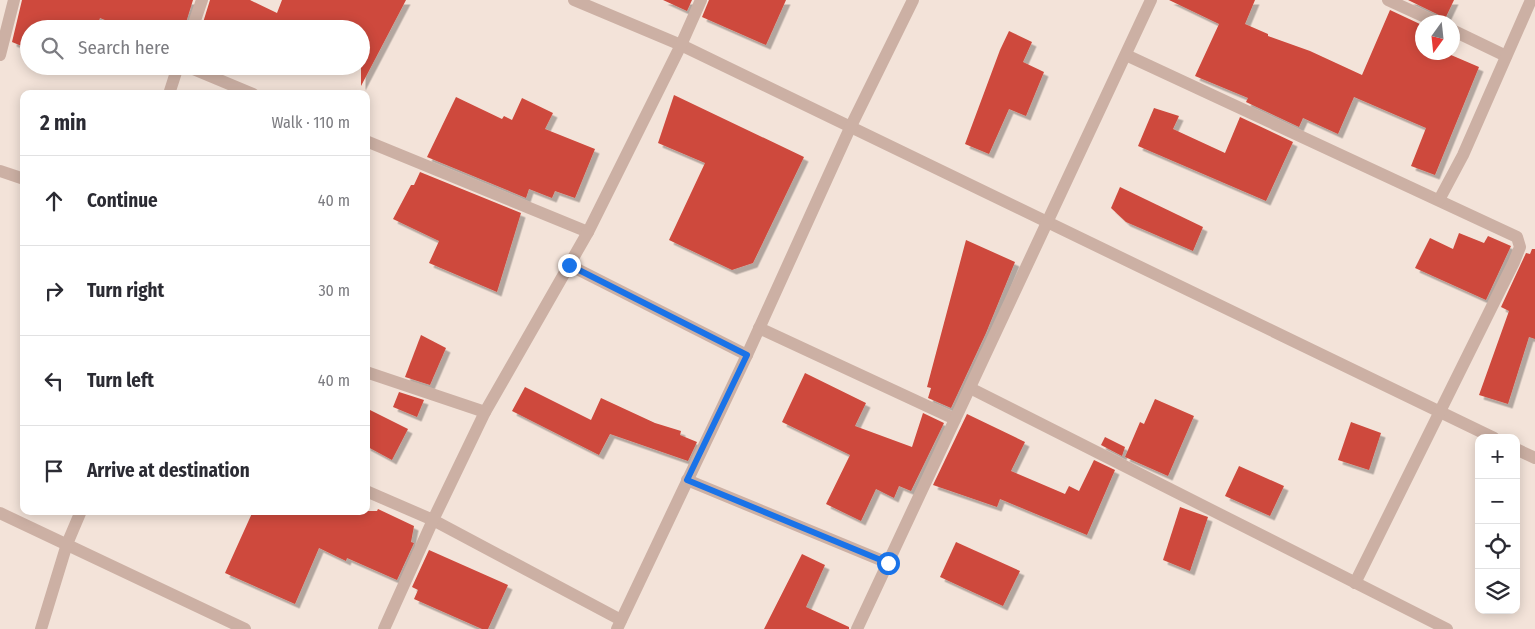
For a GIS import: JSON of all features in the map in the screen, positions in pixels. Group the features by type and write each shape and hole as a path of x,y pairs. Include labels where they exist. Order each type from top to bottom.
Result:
{"street":[{"path":"0,52 14,0"},
{"path":"195,20 202,0"},
{"path":"384,629 433,520 485,412 588,232 681,45 700,0"},
{"path":"370,493 433,520 619,624 747,355 850,128 913,0"},
{"path":"857,629 1151,0"},
{"path":"1388,0 1421,15"},
{"path":"1439,200 1463,155 1531,0"},
{"path":"578,1 681,45 1486,434"},
{"path":"1460,34 1506,56"},
{"path":"1126,55 1517,237 1520,247 1355,583"},
{"path":"169,90 175,75"},
{"path":"208,75 243,90"},
{"path":"370,143 588,232"},
{"path":"0,171 20,178"},
{"path":"569,265 747,355"},
{"path":"759,328 955,419"},
{"path":"370,373 485,412"},
{"path":"970,388 1447,629"},
{"path":"1520,451 1535,458"},
{"path":"687,480 888,563"},
{"path":"0,513 245,629"},
{"path":"41,629 67,544 79,515"}],"building":[{"path":"22,0 193,0 187,20 105,20 100,18 99,20 20,20 20,45 12,42"},
{"path":"210,0 250,0 277,13 282,0 406,0 370,69 370,20 204,20"},
{"path":"663,0 692,0 687,11"},
{"path":"709,0 786,0 766,45 702,17"},
{"path":"1169,0 1255,0 1245,24 1268,34 1268,36 1310,51 1362,75 1390,10 1415,22 1415,60 1460,59 1479,67 1435,175 1411,166 1426,128 1354,97 1338,134 1303,118 1299,127 1246,102 1248,98 1195,76 1219,24"},
{"path":"1408,0 1454,0 1447,15 1439,15"},
{"path":"1009,31 1032,42 1023,62 1044,72 1026,116 1009,109 989,154 965,144"},
{"path":"361,75 367,75 361,86"},
{"path":"674,95 804,157 753,263 732,270 669,240 705,163 658,143"},
{"path":"456,97 502,119 504,116 512,120 522,98 553,113 545,129 595,149 575,198 555,191 552,198 529,189 526,198 427,157"},
{"path":"1154,108 1179,116 1173,129 1225,153 1240,117 1293,142 1266,201 1138,146"},
{"path":"420,172 521,213 497,292 429,263 439,241 393,219"},
{"path":"1120,187 1203,227 1193,251 1126,222 1111,208"},
{"path":"1459,233 1484,243 1488,236 1511,246 1486,300 1415,268 1430,238 1453,249"},
{"path":"966,240 1015,262 986,333 951,408 928,398 931,388 927,387"},
{"path":"1532,249 1535,249 1535,339 1529,337 1508,404 1479,395 1509,311 1501,307 1526,253 1530,254"},
{"path":"421,335 446,348 430,385 405,377"},
{"path":"805,373 866,403 855,426 912,447 923,413 944,423 911,491 899,486 894,498 876,489 861,521 826,504 850,455 782,422"},
{"path":"525,387 591,420 601,398 655,423 681,431 680,435 697,442 688,461 610,434 599,455 512,411"},
{"path":"399,392 424,400 417,417 393,407"},
{"path":"1155,399 1194,416 1168,476 1125,457 1140,422 1144,424"},
{"path":"370,410 408,429 392,460 370,448"},
{"path":"967,414 1025,442 1011,471 1065,494 1069,486 1079,491 1094,460 1115,470 1087,535 1000,499 997,507 933,485"},
{"path":"1351,422 1381,433 1369,470 1338,460"},
{"path":"1105,437 1125,447 1122,456 1101,445"},
{"path":"1239,466 1284,486 1270,516 1225,496"},
{"path":"1180,507 1208,517 1190,571 1163,560"},
{"path":"378,509 414,526 411,542 414,543 397,580 347,558 346,561 319,548 295,604 225,573 251,515 370,515 370,511 377,511"},
{"path":"956,542 1020,571 1003,606 940,577"},
{"path":"429,550 508,585 488,629 482,629 414,599 418,590 412,587"},
{"path":"802,554 825,565 806,607 849,627 849,629 764,629"}],"route":[{"path":"569,265 747,355 687,480 888,563"}]}
